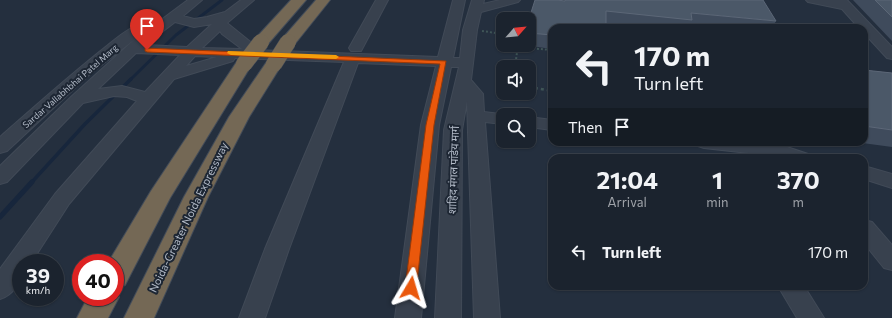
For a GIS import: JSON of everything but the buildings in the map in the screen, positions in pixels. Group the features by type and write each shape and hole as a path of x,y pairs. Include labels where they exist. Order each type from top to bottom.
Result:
{"highway":[{"path":"124,261 159,197 249,51 299,0"},
{"name":"Noida-Greater Noida Expressway","path":"139,318 196,197 239,117 288,42 323,0"},
{"path":"92,318 99,306"}],"street":[{"name":"Sardar Vallabhbhai Patel Marg","path":"0,147 116,45 181,0"},
{"name":"Sardar Vallabhbhai Patel Marg","path":"0,177 77,100 136,46 185,20 196,0"},
{"path":"0,289 62,199 194,48 248,0"},
{"path":"252,318 280,242 355,53 382,0"},
{"path":"408,318 430,125 459,0"},
{"path":"477,5 514,0"},
{"path":"820,1 843,3 863,24"},
{"name":"शाहिद मंगल पांडेय मार्ग","path":"448,318 453,130 466,65 470,30 477,5"},
{"path":"185,20 225,19"},
{"path":"225,19 227,31 249,51"},
{"path":"868,30 892,55"},
{"path":"136,46 445,57 466,65 475,94 487,318"},
{"path":"169,76 249,51"},
{"path":"77,100 105,92 125,90 136,93 147,100"},
{"path":"476,116 496,118"},
{"path":"536,123 548,124"},
{"path":"741,146 778,150 790,154"},
{"path":"868,173 892,181"},
{"path":"868,233 892,261"},
{"path":"793,290 811,318"}],"path":[{"path":"610,24 613,18"},
{"path":"470,30 496,33"},
{"path":"536,48 548,50"},
{"path":"536,88 548,90"}],"waterway":[{"path":"130,80 176,35 222,0"},
{"path":"31,183 85,124 131,79"},
{"path":"0,217 32,182"}],"slow traffic":[{"path":"231,53 336,57"}],"route":[{"path":"147,50 444,62 430,125 411,288"}]}
